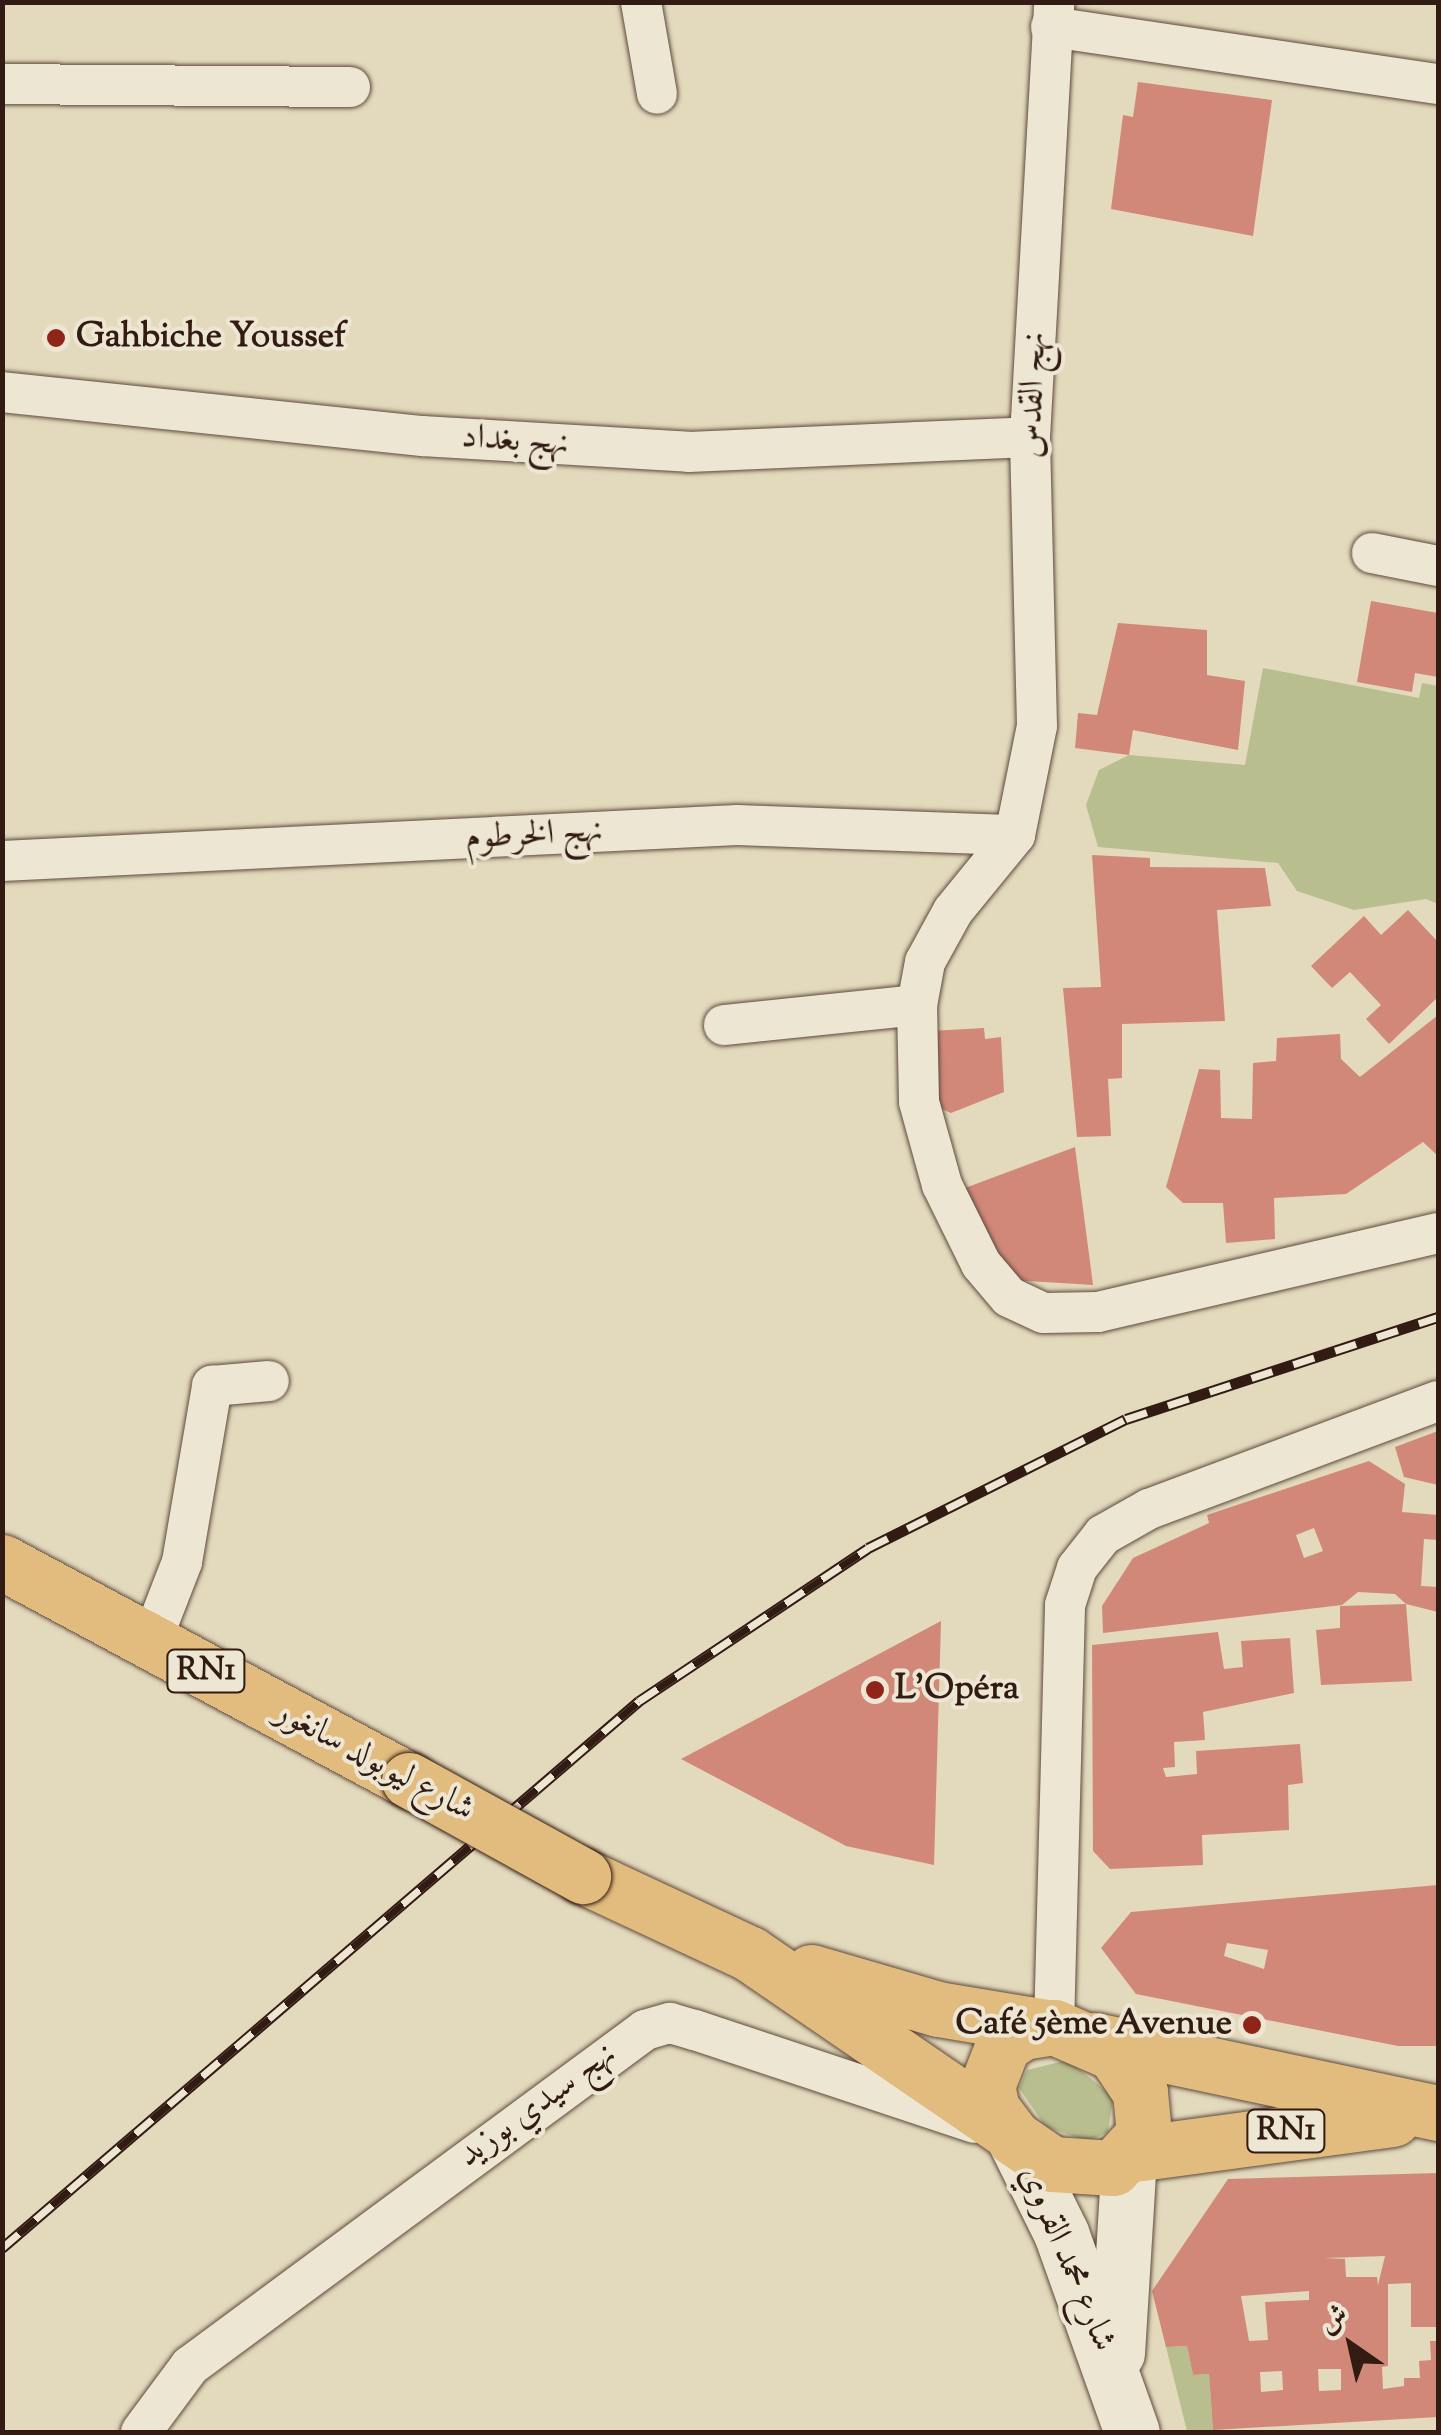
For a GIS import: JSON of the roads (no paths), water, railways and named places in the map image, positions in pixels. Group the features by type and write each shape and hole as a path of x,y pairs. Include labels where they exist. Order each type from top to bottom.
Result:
{"main road":[{"name":"شارع ليوبولد سانغور","path":"2,1562 583,1876 750,1954 938,2009 1064,2031 1438,2114"},
{"name":"شارع ليوبولد سانغور","path":"750,1954 1010,2134 1076,2170 1094,2173 1131,2156 1438,2114"},
{"path":"1010,2134 987,2086 991,2064 1022,2032 1064,2031 1129,2071 1147,2113 1131,2156"},
{"name":"شارع محمد القروي","path":"1010,2134 1062,2233 1132,2432"},
{"name":"شارع محمد القروي","path":"1116,2381 1131,2156"}],"street":[{"path":"641,2 657,94"},
{"path":"1052,15 1438,84"},
{"name":"نهج القدس","path":"1015,835 1028,786 1037,726 1030,436 1052,15"},
{"path":"2,84 350,87"},
{"name":"نهج بغداد","path":"2,392 422,436 689,452 1030,436"},
{"path":"1372,552 1438,566"},
{"name":"نهج الخرطوم","path":"2,861 737,824 1015,835"},
{"path":"1015,835 953,911 925,962 917,1006 918,1102 942,1185 981,1264 1009,1297 1044,1312 1098,1312 1438,1232"},
{"path":"724,1024 917,1006"},
{"path":"151,1642 182,1562 212,1386 269,1381"},
{"path":"1064,2031 1065,1605 1077,1568 1104,1536 1148,1508 1438,1400"},
{"name":"نهج سيدي بوزيد","path":"142,2432 190,2366 645,2030 670,2022 1010,2134"}],"railway":[{"path":"2,2248 639,1701 868,1548 1126,1419 1438,1317"}],"place":[{"name":"Gahbiche Youssef","path":"56,338"},
{"name":"L'Opéra","path":"875,1690"},
{"name":"Café 5ème Avenue","path":"1252,2025"}]}
